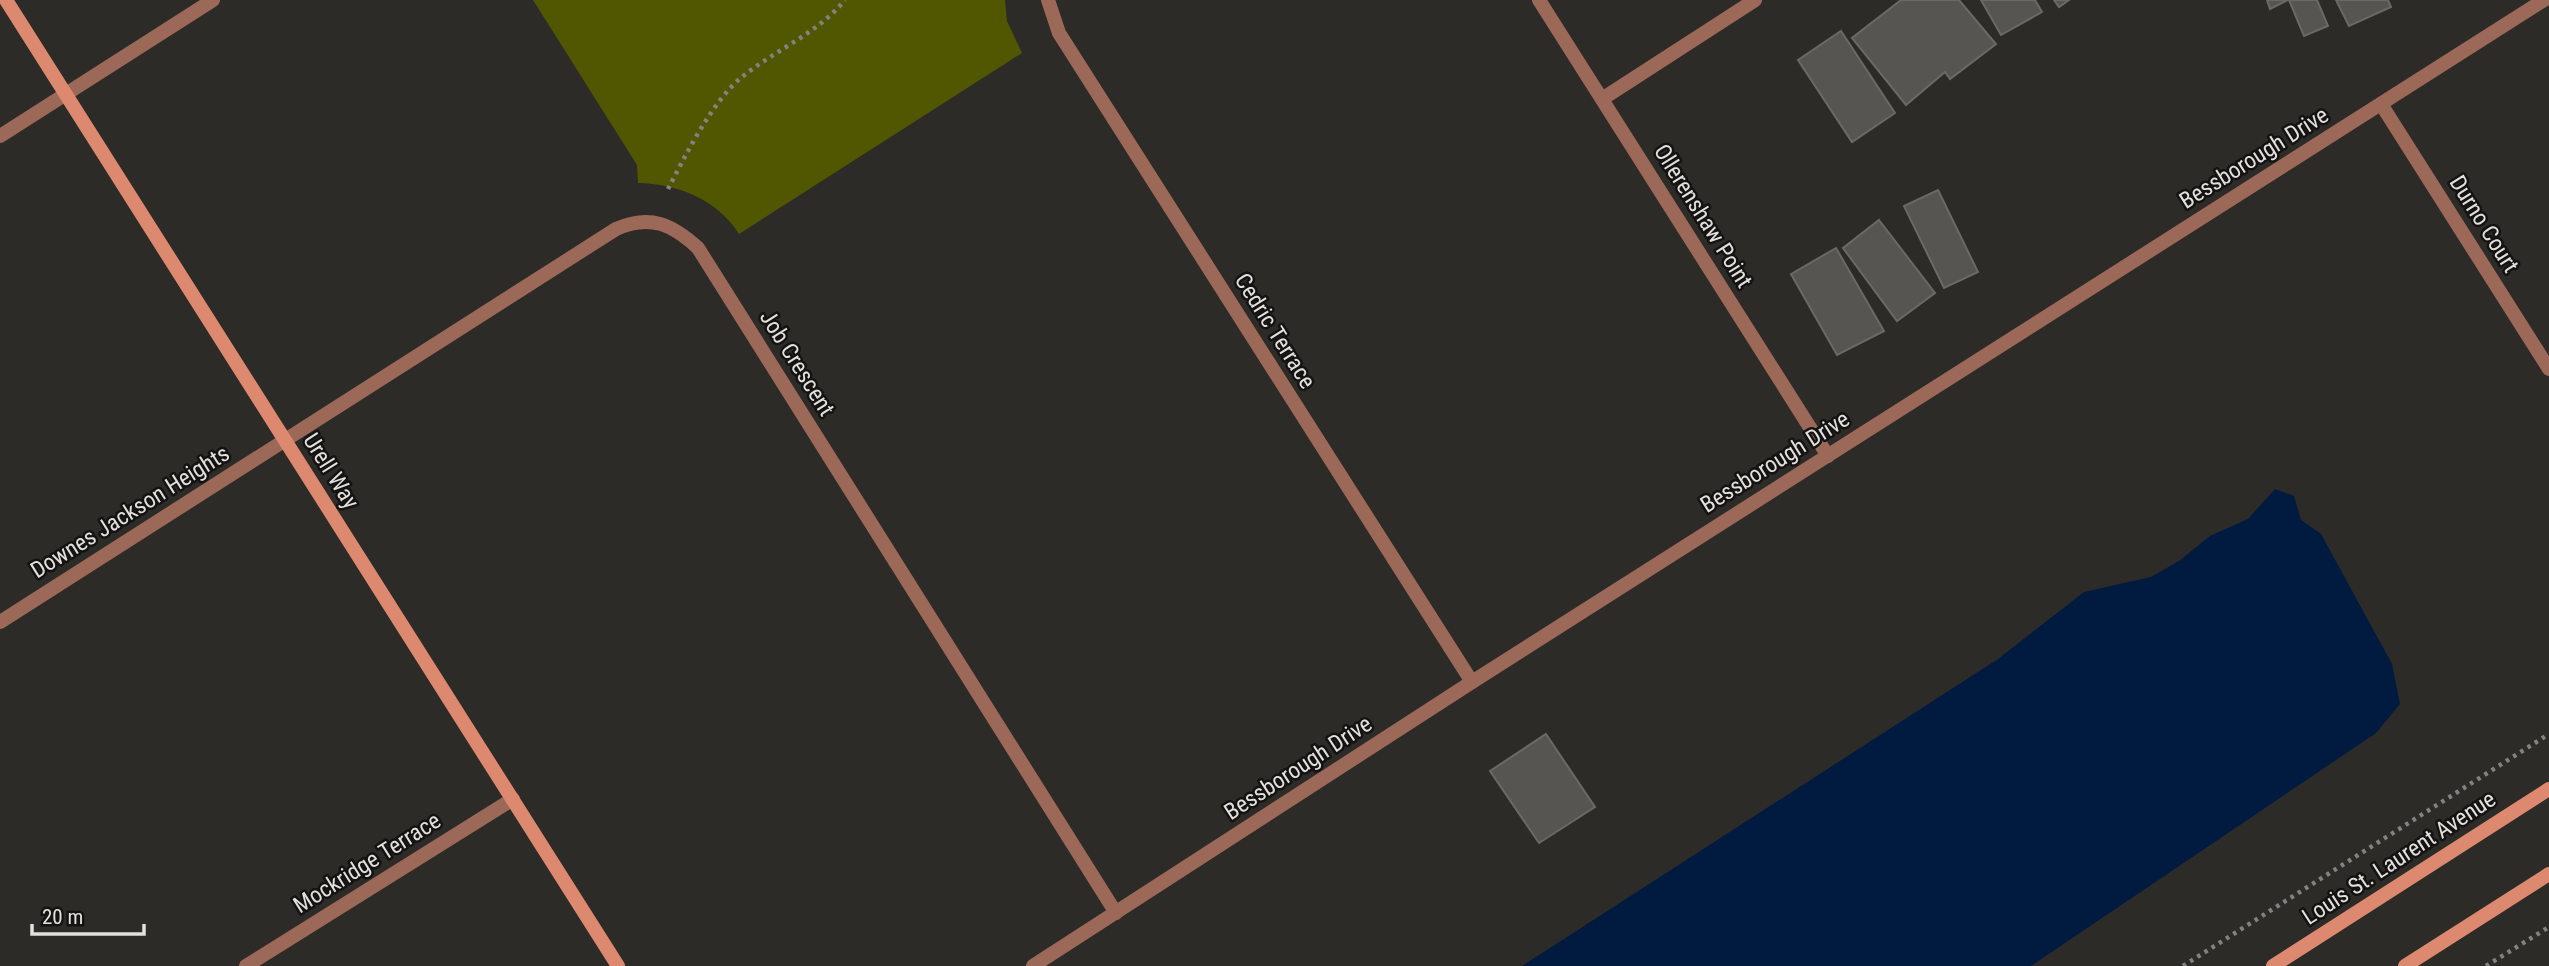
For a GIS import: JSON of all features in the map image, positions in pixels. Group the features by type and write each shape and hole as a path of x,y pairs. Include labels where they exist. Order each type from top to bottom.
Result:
{"street":[{"name":"Urell Way","path":"6,0 618,966"},
{"path":"0,136 213,0"},
{"name":"Cedric Terrace","path":"1048,0 1059,33 1472,682"},
{"name":"Ollerenshaw Point","path":"1539,0 1828,456"},
{"path":"1602,99 1755,0"},
{"name":"Bessborough Drive","path":"1033,966 1472,682 2544,0"},
{"name":"Durno Court","path":"2381,104 2549,369"},
{"name":"Job Crescent","path":"285,442 616,229 634,221 658,221 679,231 698,248 1116,913"},
{"name":"Downes Jackson Heights","path":"0,622 285,442"},
{"name":"Louis St. Laurent Avenue","path":"2273,966 2549,789"},
{"name":"Mockridge Terrace","path":"246,966 513,799"},
{"path":"2405,966 2549,874"}],"path":[{"path":"668,189 703,127 740,78 830,18 845,0"},
{"path":"2183,966 2549,734"},
{"path":"2486,966 2549,927"}],"shaded area":[{"path":"533,0 1005,0 1007,21 1022,53 739,234 719,211 695,196 667,186 638,183 637,165"}],"water":[{"path":"2275,489 2294,496 2301,520 2321,534 2392,664 2400,704 2376,733 2031,966 1522,966 1998,659 2084,592 2151,577 2179,561 2210,536 2248,519"}],"building":[{"path":"1901,0 1959,0 1996,44 1950,79 1945,72 1906,105 1852,38"},
{"path":"1981,0 2035,0 2042,12 2001,35"},
{"path":"2054,0 2069,0 2059,7"},
{"path":"2267,0 2288,0 2270,9"},
{"path":"2289,0 2317,0 2328,26 2304,36"},
{"path":"2336,0 2388,0 2391,7 2349,26"},
{"path":"1841,31 1895,113 1852,142 1798,60"},
{"path":"1938,190 1978,272 1944,288 1904,206"},
{"path":"1879,220 1935,293 1897,321 1843,248"},
{"path":"1836,248 1884,331 1837,355 1791,274"},
{"path":"1546,734 1595,807 1539,843 1490,771"}]}
